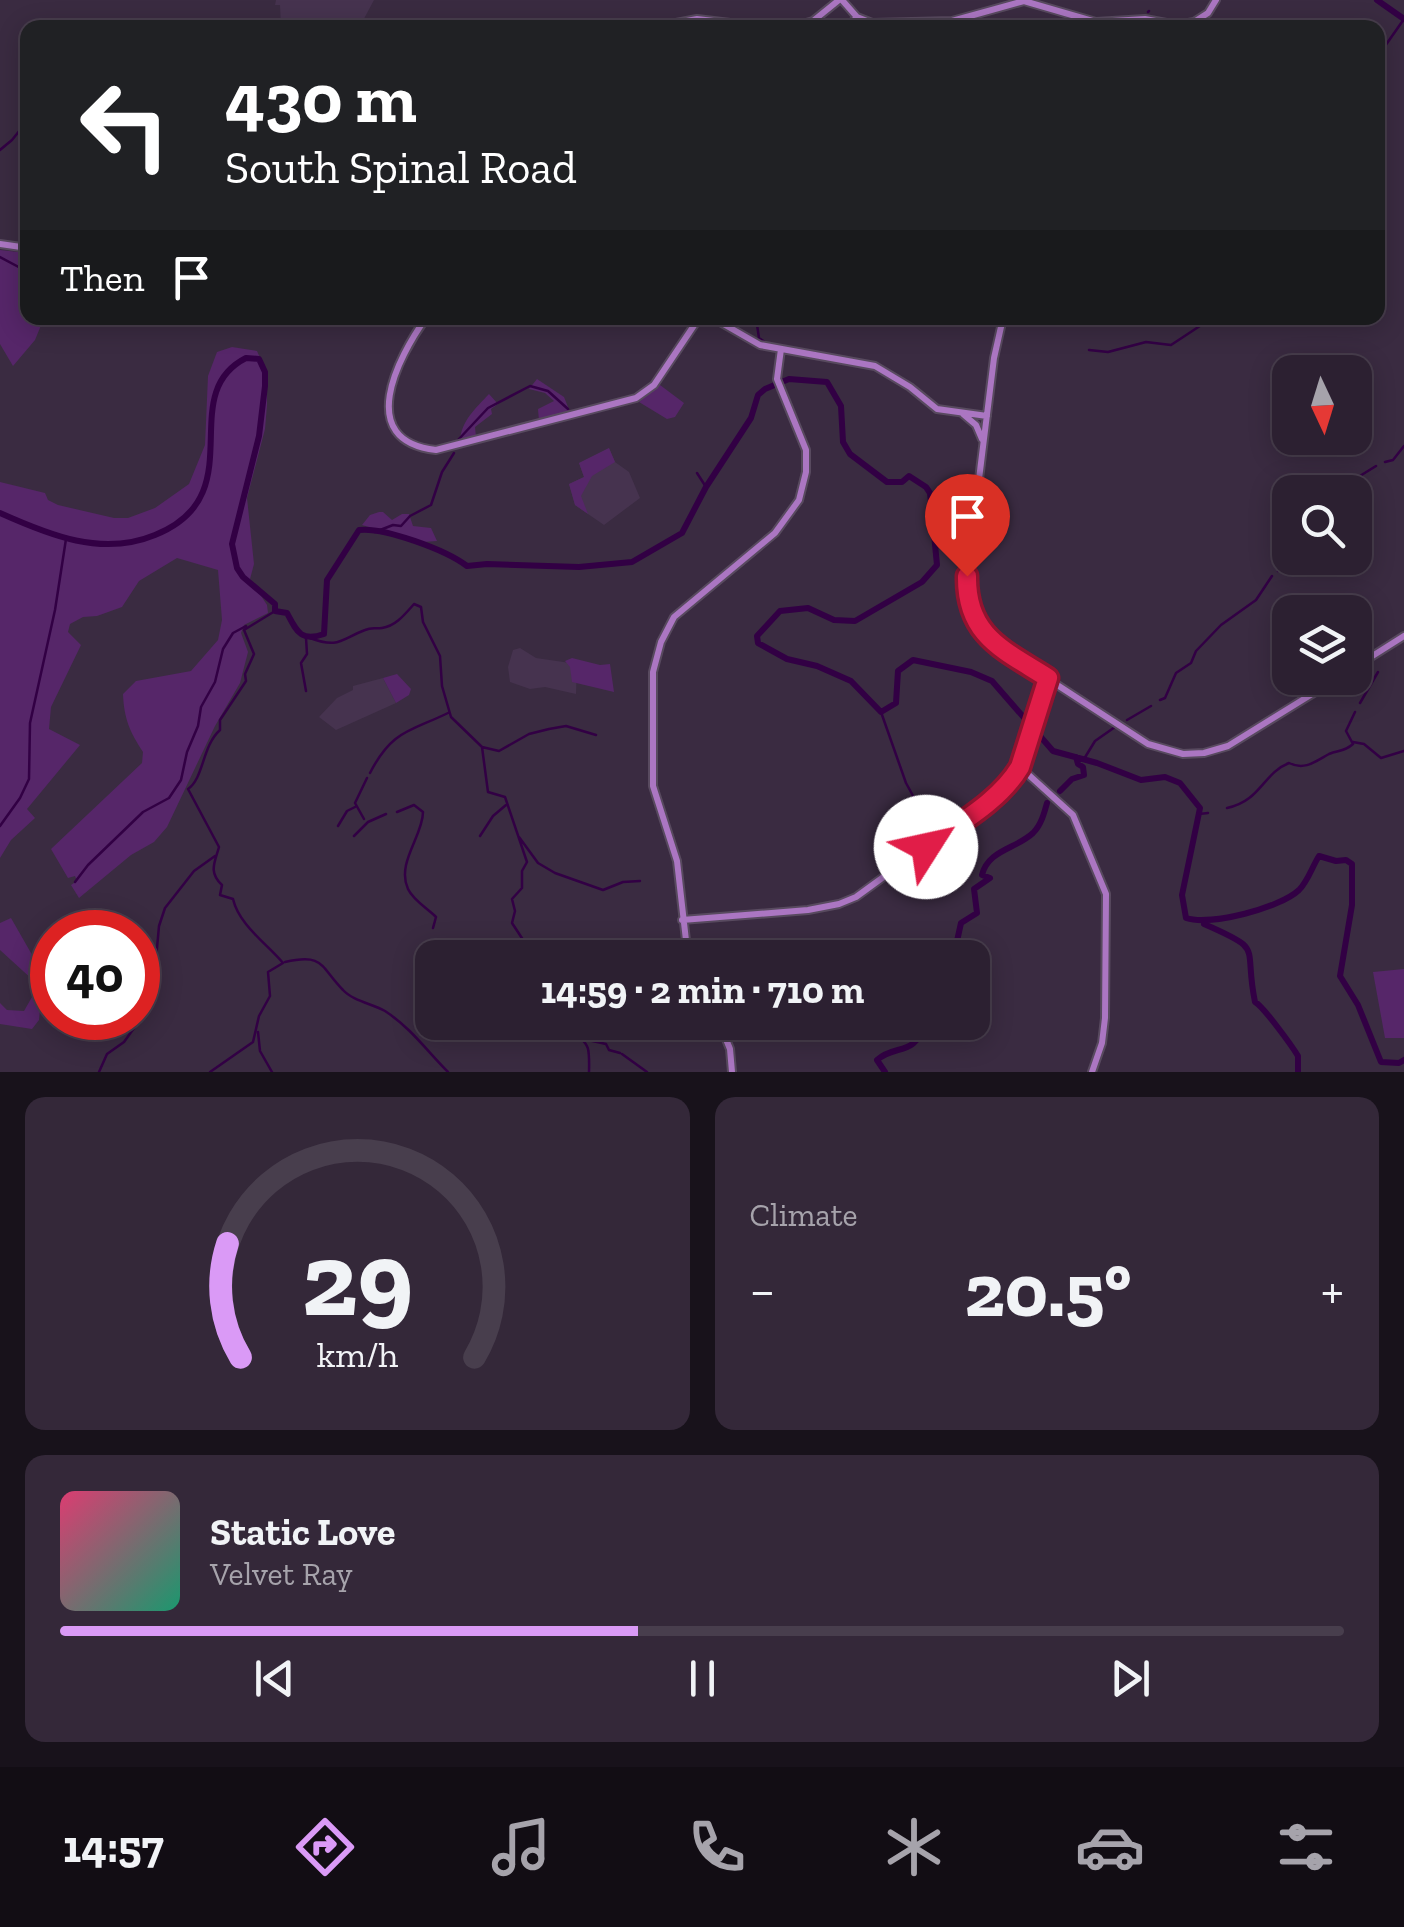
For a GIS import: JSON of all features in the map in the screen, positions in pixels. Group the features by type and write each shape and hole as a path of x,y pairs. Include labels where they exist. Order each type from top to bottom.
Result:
{"street":[{"path":"814,20 840,0 864,20"},
{"path":"1200,20 1216,0"},
{"path":"952,20 1024,2 1089,20"},
{"path":"854,20 857,17"},
{"path":"422,325 392,378 388,406 395,426 408,440 436,450 636,398 654,385 693,325"},
{"path":"725,325 753,342 875,366 910,387 933,408 987,416"},
{"path":"1001,325 967,576 972,613 990,641 1156,747 1195,754 1228,746 1310,695"},
{"path":"685,940 676,861 653,786 651,684 664,633 680,610 775,533 795,508 805,482 807,457 803,437 777,379 781,349"},
{"path":"962,413 976,426 983,441"},
{"path":"1372,656 1404,636"},
{"path":"682,920 823,908 848,900 999,795 1020,767 1049,676"},
{"path":"1020,767 1073,815 1106,894 1105,1021 1092,1072"},
{"path":"726,1040 732,1072"}],"shaded area":[{"path":"276,0 374,0 363,20 281,20 280,5 275,5"},
{"path":"0,250 20,252 20,325 41,325 35,340 13,366 0,344"},
{"path":"232,347 257,351 267,374 265,429 247,498 254,564 250,579 268,613 244,625 241,633 248,652 240,683 167,827 154,842 131,855 79,898 71,885 77,881 75,876 68,878 51,849 142,763 143,752 128,725 123,694 136,681 191,671 218,640 222,620 218,570 177,558 139,581 122,607 70,624 68,632 81,645 51,707 49,729 80,745 27,809 35,818 11,840 0,858 0,482 45,493 48,500 58,505 114,518 128,518 155,508 189,484 205,445 208,376 217,352"},
{"path":"537,379 564,397 570,412 539,421 538,409 554,401 545,393 529,389"},
{"path":"660,385 684,403 675,417 667,419 639,402"},
{"path":"489,394 498,404 491,409 492,414 475,427 476,437 460,441 466,421"},
{"path":"609,448 615,462 629,472 640,498 604,525 575,505 569,484 584,477 579,463"},
{"path":"609,448 615,462 592,476 581,496 588,514 575,505 569,484 584,477 579,463"},
{"path":"379,512 392,520 409,514 413,526 431,528 437,541 423,542 362,525 370,515"},
{"path":"520,648 536,658 577,664 576,694 545,687 530,689 510,682 508,667 513,650"},
{"path":"572,658 610,664 614,692 572,682 565,661"},
{"path":"397,674 411,689 409,695 396,703 383,678"},
{"path":"383,678 396,703 336,730 319,717 353,686"},
{"path":"11,918 30,951 30,977 0,950 0,923"},
{"path":"1404,969 1404,1038 1385,1038 1373,972"},
{"path":"30,1000 30,1029 0,1024 0,1003 7,1010 24,1011"}],"waterway":[{"path":"1377,0 1404,19"},
{"path":"1385,46 1404,19"},
{"path":"0,150 20,130"},
{"path":"0,257 20,268"},
{"path":"757,325 759,338 766,343"},
{"path":"1089,350 1108,352 1146,342 1171,345 1201,325"},
{"path":"0,513 37,529 96,544 155,535 185,517 201,496 208,471 215,396 225,375 246,358 259,359 265,372 259,436 232,544 243,577 275,604 275,611 287,613 301,634 310,637 324,634 327,580 359,530 414,541 467,566 579,567 632,562 682,533 706,487 751,418 758,395 789,379 827,382 841,406 843,442 850,454 887,482 902,482 909,476 930,493 937,565 922,582 855,621 834,620 808,608 780,611 757,636 758,643 787,659 817,666 851,681 881,712 896,703 898,671 913,660 971,672 992,681 1053,751 1141,780 1165,777 1180,783 1200,808 1182,895 1186,918 1212,920 1261,909 1299,890 1319,856 1346,860 1352,864 1352,905 1340,976 1358,1005 1381,1062 1404,1060"},
{"path":"458,440 488,408 530,386 548,391 568,409"},
{"path":"1385,462 1393,460 1404,446"},
{"path":"375,532 401,526 410,516 431,505 442,472 454,453"},
{"path":"1361,475 1376,466"},
{"path":"697,473 706,487"},
{"path":"0,826 29,779 30,723 66,539"},
{"path":"1160,700 1165,698 1176,673 1191,663 1196,651 1221,625 1256,600 1272,576"},
{"path":"310,638 339,642 367,629 392,625 414,604 421,607 423,622 440,656 442,686 451,717 482,747 488,792 505,797 527,862 522,871 522,888 512,899 512,923 523,940"},
{"path":"210,1072 253,1042 259,1016 270,996 268,972 283,963 247,926 233,899 220,895 222,885 214,867 219,847 188,789 220,730 220,720 246,681 254,654 244,630 275,611"},
{"path":"75,882 143,812 169,798 181,780 201,707 215,682 223,649 233,633 246,626"},
{"path":"306,638 307,654 301,663 306,691"},
{"path":"1360,703 1378,672"},
{"path":"1127,720 1151,706"},
{"path":"881,712 917,803"},
{"path":"1227,808 1247,799 1289,763 1305,766 1350,747 1353,744 1346,731 1355,712"},
{"path":"370,773 394,740 448,713"},
{"path":"482,747 499,751 529,734 566,726 596,735"},
{"path":"1084,759 1095,741 1115,727"},
{"path":"1353,742 1364,744 1381,758 1404,751"},
{"path":"1060,791 1072,779 1084,775 1076,757"},
{"path":"364,819 355,803 367,778"},
{"path":"957,940 961,923 977,913 974,889 990,878 982,875 985,867 996,855 1033,833 1047,803"},
{"path":"397,812 414,805 423,812 405,879 413,897 436,917 433,928"},
{"path":"480,836 506,805"},
{"path":"338,826 347,811 355,807"},
{"path":"1199,814 1208,813"},
{"path":"354,836 368,822 386,814"},
{"path":"519,837 538,863 555,873 603,890 623,882 640,881"},
{"path":"99,1072 107,1054 124,1042 152,1003 159,926 165,908 194,871 215,856"},
{"path":"1204,924 1236,939 1248,951 1255,1002 1298,1056 1298,1072"},
{"path":"285,962 308,959 320,964 347,994 385,1011 403,1025 448,1072"},
{"path":"258,1032 260,1051 272,1072"},
{"path":"583,1040 589,1053 589,1072"},
{"path":"588,1040 606,1044 609,1050 620,1053"},
{"path":"885,1072 877,1060 917,1040"},
{"path":"622,1054 647,1072"}],"route":[{"path":"926,847 999,795 1014,778 1048,678 982,632 972,616 967,576"}]}
